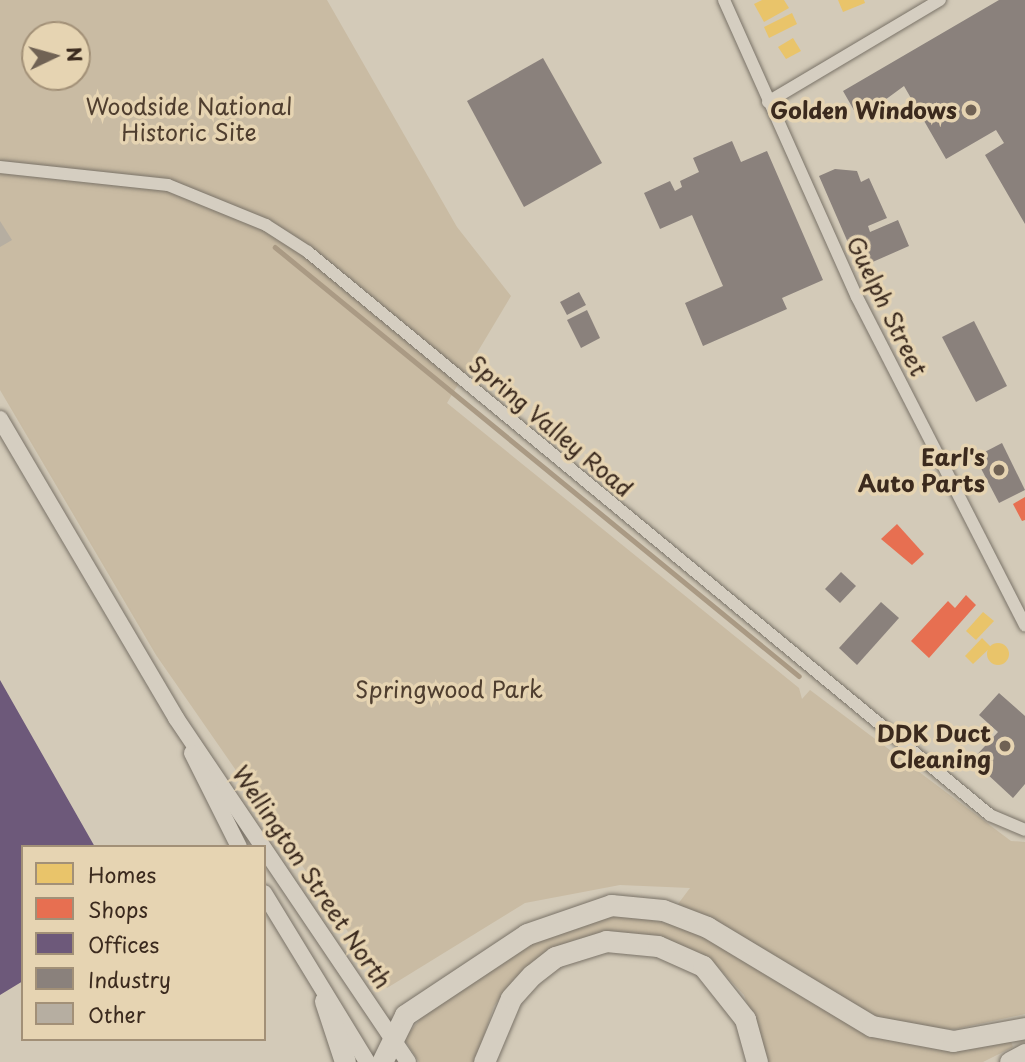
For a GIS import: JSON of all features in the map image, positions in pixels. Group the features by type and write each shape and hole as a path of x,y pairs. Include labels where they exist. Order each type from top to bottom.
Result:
{"highway":[{"path":"382,1062 391,1035 405,1015 527,934 611,905 663,910 707,927 882,1029 953,1041 1025,1028"},
{"path":"484,1062 511,998 533,975 555,957 606,941 658,946 703,966 745,1019 757,1062"},
{"path":"325,1001 345,1062"},
{"path":"1010,1062 1025,1054"}],"street":[{"name":"Guelph Street","path":"724,0 857,297 1025,625"},
{"path":"768,102 940,0"},
{"name":"Spring Valley Road","path":"0,167 177,187 266,225 990,815 1025,830"},
{"name":"Wellington Street North","path":"0,419 176,718 262,845"},
{"name":"Wellington Street North","path":"176,718 238,845"},
{"name":"Wellington Street North","path":"266,851 408,1062"},
{"path":"266,897 325,1001 367,1062"}],"green space":[{"name":"Springwood Park","path":"0,0 327,0 457,227 511,296 447,403 799,688 802,699 810,690 1011,841 1025,842 1025,1014 956,1029 914,1028 881,1019 678,904 690,888 620,885 525,903 387,988 156,655 0,390"},
{"path":"613,913 693,928 884,1037 944,1047 1010,1038 1013,1047 983,1062 769,1062 744,995 713,962 661,937 607,933 574,940 515,978 494,1006 475,1062 419,1062 404,1039 425,1013 525,942"}],"building: Homes":[{"path":"762,0 784,0 789,8 764,22 754,4"},
{"path":"838,0 864,0 865,3 843,12"},
{"path":"792,13 797,24 769,38 764,27"},
{"path":"793,38 801,51 786,59 778,47"},
{"path":"983,612 994,621 976,640 966,631"},
{"path":"982,638 991,647 973,664 965,656"},
{"path":"998,643 1006,646 1009,654 1006,662 998,665 990,662 987,654 990,646"}],"building: Shops":[{"path":"1025,497 1025,520 1022,521 1013,504"},
{"path":"897,524 924,554 912,565 881,539"},
{"path":"966,595 976,605 929,658 911,641 948,601 955,608"}],"building: Offices":[{"path":"0,680 94,845 21,845 21,982 0,995"}],"building: Industry":[{"name":"Golden Windows","path":"999,0 1025,0 1025,224 985,155 1004,143 996,130 946,159 904,86 859,119 843,91"},
{"path":"543,58 602,163 524,207 467,101"},
{"path":"732,141 741,162 767,151 823,280 782,298 787,309 703,346 685,303 723,286 692,215 660,229 644,193 670,181 675,191 682,187 680,181 699,172 693,158"},
{"path":"835,169 857,171 861,182 869,178 887,218 868,226 870,232 898,220 909,246 859,268 819,176"},
{"path":"579,292 586,305 567,315 560,302"},
{"path":"587,310 600,338 581,348 567,320"},
{"path":"974,321 1007,386 976,402 942,337"},
{"name":"Earl's Auto Parts","path":"1002,443 1025,490 999,503 975,457"},
{"path":"841,572 856,586 840,603 825,589"},
{"path":"881,602 899,618 857,665 839,648"},
{"name":"DDK Duct Cleaning","path":"999,693 1025,716 1025,784 1013,798 972,760 998,732 979,715"}],"building: Other":[{"path":"0,221 12,240 0,247"}],"waterway":[{"path":"275,247 799,676"}],"place":[{"name":"Golden Windows","path":"971,110"},
{"name":"Earl's Auto Parts","path":"999,470"},
{"name":"DDK Duct Cleaning","path":"1005,746"}],"park label":[{"name":"Woodside National Historic Site","path":"189,119"}]}
